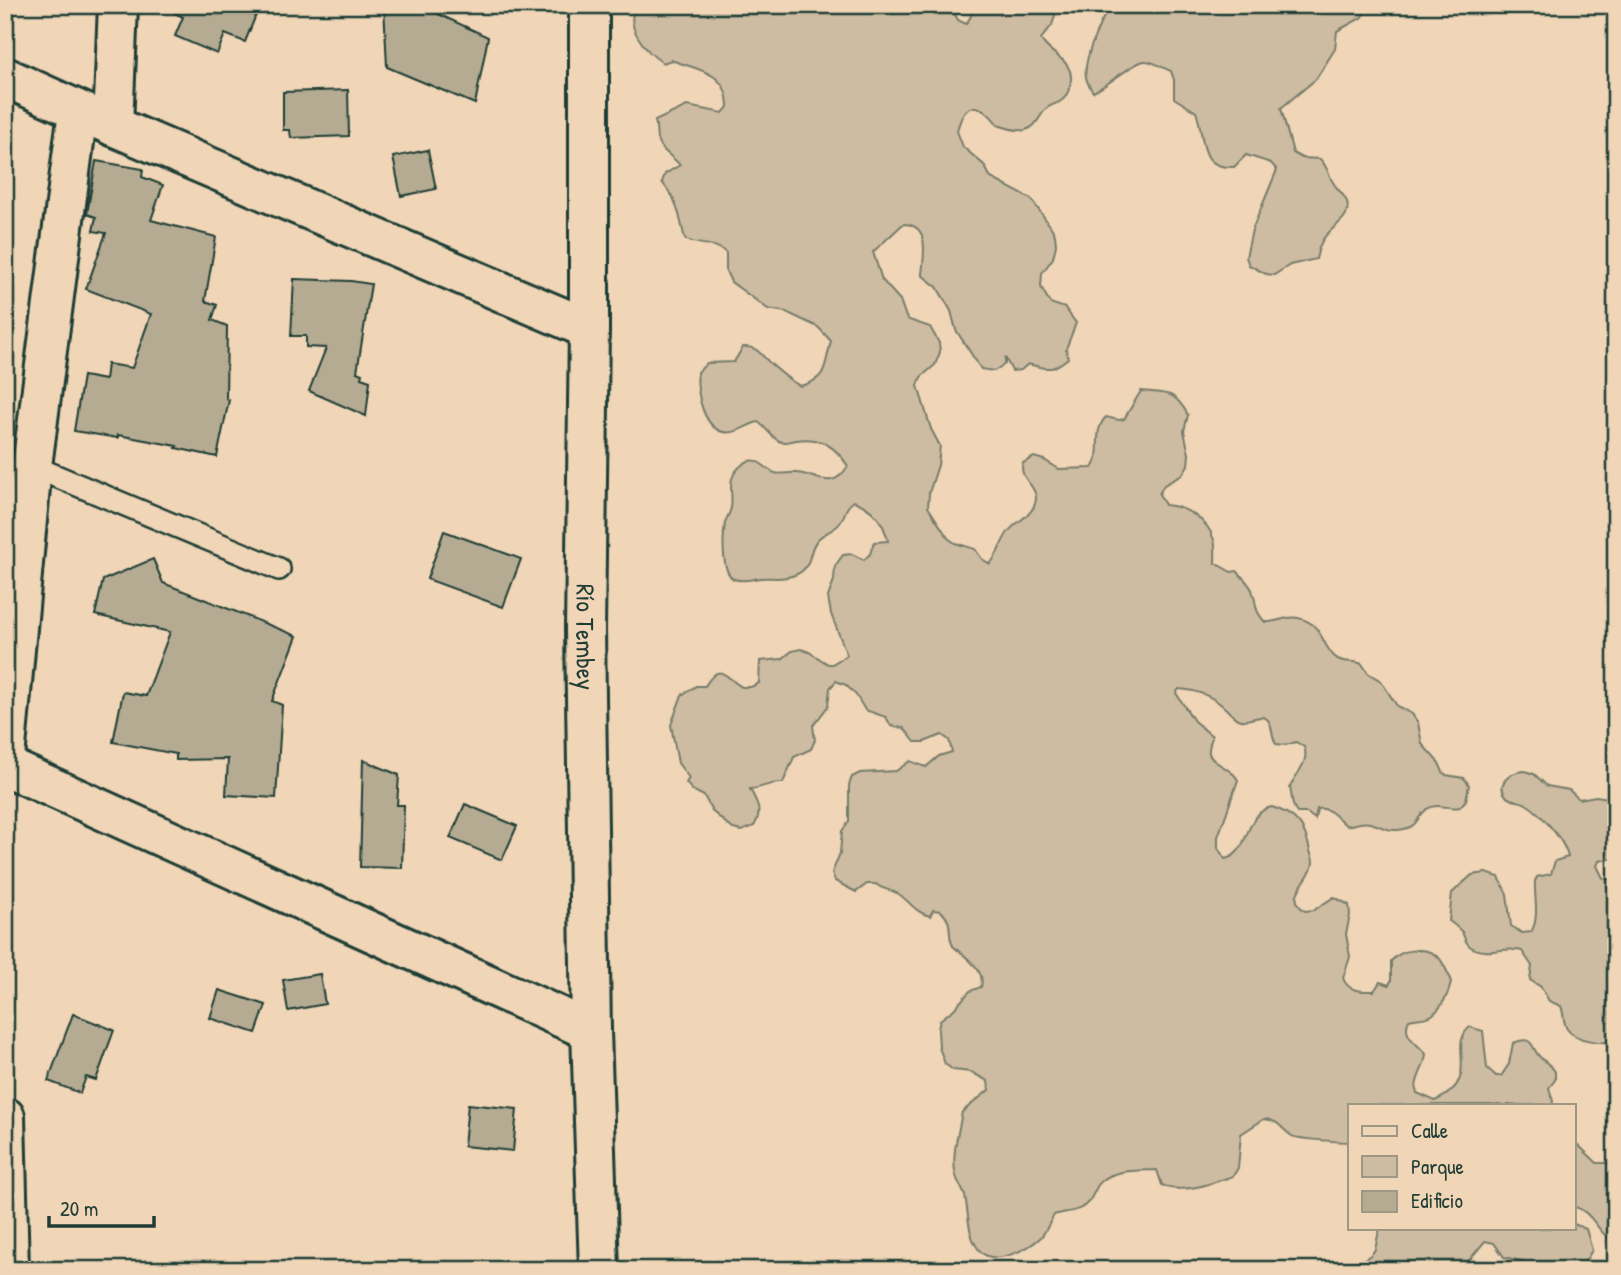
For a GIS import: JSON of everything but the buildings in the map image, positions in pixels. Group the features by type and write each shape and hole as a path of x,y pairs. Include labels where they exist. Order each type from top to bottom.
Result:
{"street":[{"path":"113,126 118,5"},
{"name":"Río Tembey","path":"589,5 585,631 591,1031 599,1270"},
{"path":"5,77 78,111 589,329"},
{"path":"5,758 32,466 78,111"},
{"path":"5,766 591,1031"},
{"path":"5,1117 9,1270"}],"lane":[{"path":"32,466 279,569"}],"green space":[{"path":"638,5 745,5 753,9 770,9 772,5 950,5 958,20 966,24 971,16 972,5 1058,5 1052,25 1041,39 1070,71 1070,87 1064,98 1047,108 1029,129 1015,130 998,125 986,112 974,107 964,113 957,131 963,147 984,165 991,178 1031,199 1055,235 1053,258 1042,273 1041,287 1050,303 1065,308 1076,323 1066,349 1068,358 1053,367 1028,364 1021,370 1012,371 1005,357 1005,364 994,371 981,369 956,330 951,311 937,287 922,275 924,243 918,230 912,225 903,224 873,252 882,280 900,300 906,317 930,327 939,343 940,352 935,365 921,377 918,386 931,429 940,446 928,507 948,538 975,549 982,559 990,564 1009,531 1030,513 1035,503 1035,492 1023,473 1023,463 1034,457 1059,469 1092,468 1097,456 1099,429 1106,417 1124,419 1141,391 1164,393 1179,401 1188,415 1184,431 1189,454 1188,465 1182,475 1164,485 1159,494 1165,505 1180,508 1201,520 1215,543 1215,563 1231,572 1237,571 1245,580 1252,590 1258,613 1265,622 1294,617 1306,621 1317,629 1335,657 1362,664 1368,673 1381,681 1397,706 1412,714 1418,723 1422,744 1439,763 1443,772 1464,778 1469,785 1466,800 1460,807 1431,807 1413,825 1404,829 1389,830 1367,822 1347,826 1330,811 1322,809 1317,809 1315,819 1307,813 1297,813 1290,787 1304,763 1304,747 1296,742 1276,744 1270,724 1264,717 1239,719 1209,697 1179,689 1176,693 1194,721 1212,736 1209,749 1211,757 1232,772 1238,780 1218,837 1218,848 1225,859 1233,856 1244,842 1251,824 1263,810 1272,807 1294,818 1302,828 1313,862 1297,893 1299,905 1305,911 1314,910 1334,897 1349,905 1346,934 1350,957 1343,978 1348,986 1360,991 1374,991 1380,982 1389,985 1391,961 1407,951 1428,951 1441,960 1451,979 1445,998 1432,1015 1409,1020 1407,1026 1408,1035 1426,1054 1417,1093 1435,1101 1450,1092 1458,1083 1462,1063 1461,1044 1470,1027 1483,1031 1487,1068 1496,1076 1501,1076 1509,1064 1513,1043 1524,1040 1530,1042 1555,1072 1555,1080 1549,1088 1552,1104 1348,1104 1348,1142 1295,1137 1277,1123 1264,1119 1241,1134 1238,1168 1233,1176 1198,1187 1179,1189 1162,1185 1157,1170 1117,1173 1098,1185 1084,1206 1054,1215 1042,1236 1028,1247 1003,1257 987,1256 981,1252 971,1233 965,1196 956,1175 954,1156 962,1112 989,1090 988,1081 971,1072 953,1070 945,1064 939,1047 938,1029 940,1020 970,991 981,987 978,969 953,946 948,920 941,911 933,910 930,916 925,914 897,893 876,884 867,884 856,892 835,881 832,873 840,853 842,831 849,821 849,785 852,777 860,773 896,771 910,761 926,767 939,756 952,752 949,740 942,735 924,742 915,742 904,728 891,726 886,717 865,710 846,685 836,681 830,688 828,706 813,726 815,740 811,749 794,757 783,783 750,789 758,807 758,816 754,826 742,831 733,829 713,812 704,796 692,790 686,783 689,778 678,763 671,725 682,695 696,686 705,686 715,674 723,673 742,687 751,687 759,683 760,661 782,659 792,651 801,649 828,664 847,655 831,614 828,597 834,580 835,566 843,555 852,554 864,560 870,554 874,542 888,541 876,516 854,501 838,525 818,539 806,567 797,574 783,578 740,580 734,579 727,570 724,554 725,523 731,508 732,480 743,464 752,460 775,473 805,474 824,480 836,478 848,466 838,453 820,441 805,439 781,442 758,422 732,432 722,432 714,427 700,401 698,372 707,363 734,362 743,347 748,347 756,350 800,386 820,376 831,341 818,327 786,312 768,309 731,282 726,271 726,253 721,249 685,239 673,197 662,182 665,174 680,165 659,143 655,121 687,106 723,113 728,107 727,95 723,86 710,74 671,60 663,63 650,52 634,28 633,12"},
{"path":"1113,5 1370,5 1361,18 1337,31 1335,49 1316,79 1281,108 1293,153 1302,158 1320,159 1347,202 1347,213 1322,240 1316,259 1290,265 1274,275 1249,265 1246,257 1252,230 1277,170 1271,163 1246,155 1234,167 1214,163 1205,150 1196,112 1174,98 1171,71 1151,62 1140,62 1093,92 1086,77 1087,60 1098,28"},
{"path":"1525,771 1534,774 1547,786 1569,790 1579,799 1596,796 1616,799 1616,858 1599,861 1597,866 1603,878 1616,881 1616,1041 1590,1041 1571,1033 1566,1027 1561,1006 1549,1001 1541,987 1530,980 1532,966 1522,951 1477,950 1466,942 1462,932 1449,921 1452,893 1472,875 1486,873 1499,877 1507,894 1511,926 1522,933 1531,932 1536,914 1535,881 1537,877 1551,874 1555,861 1568,857 1562,843 1545,820 1526,804 1508,798 1503,791 1507,778"},
{"path":"1576,1143 1597,1163 1609,1163 1616,1156 1616,1243 1576,1208"},
{"path":"1576,1225 1586,1229 1592,1250 1580,1270 1531,1270 1531,1266 1522,1261 1504,1257 1494,1243 1485,1241 1461,1270 1350,1270 1374,1251 1380,1230 1576,1230"}]}
